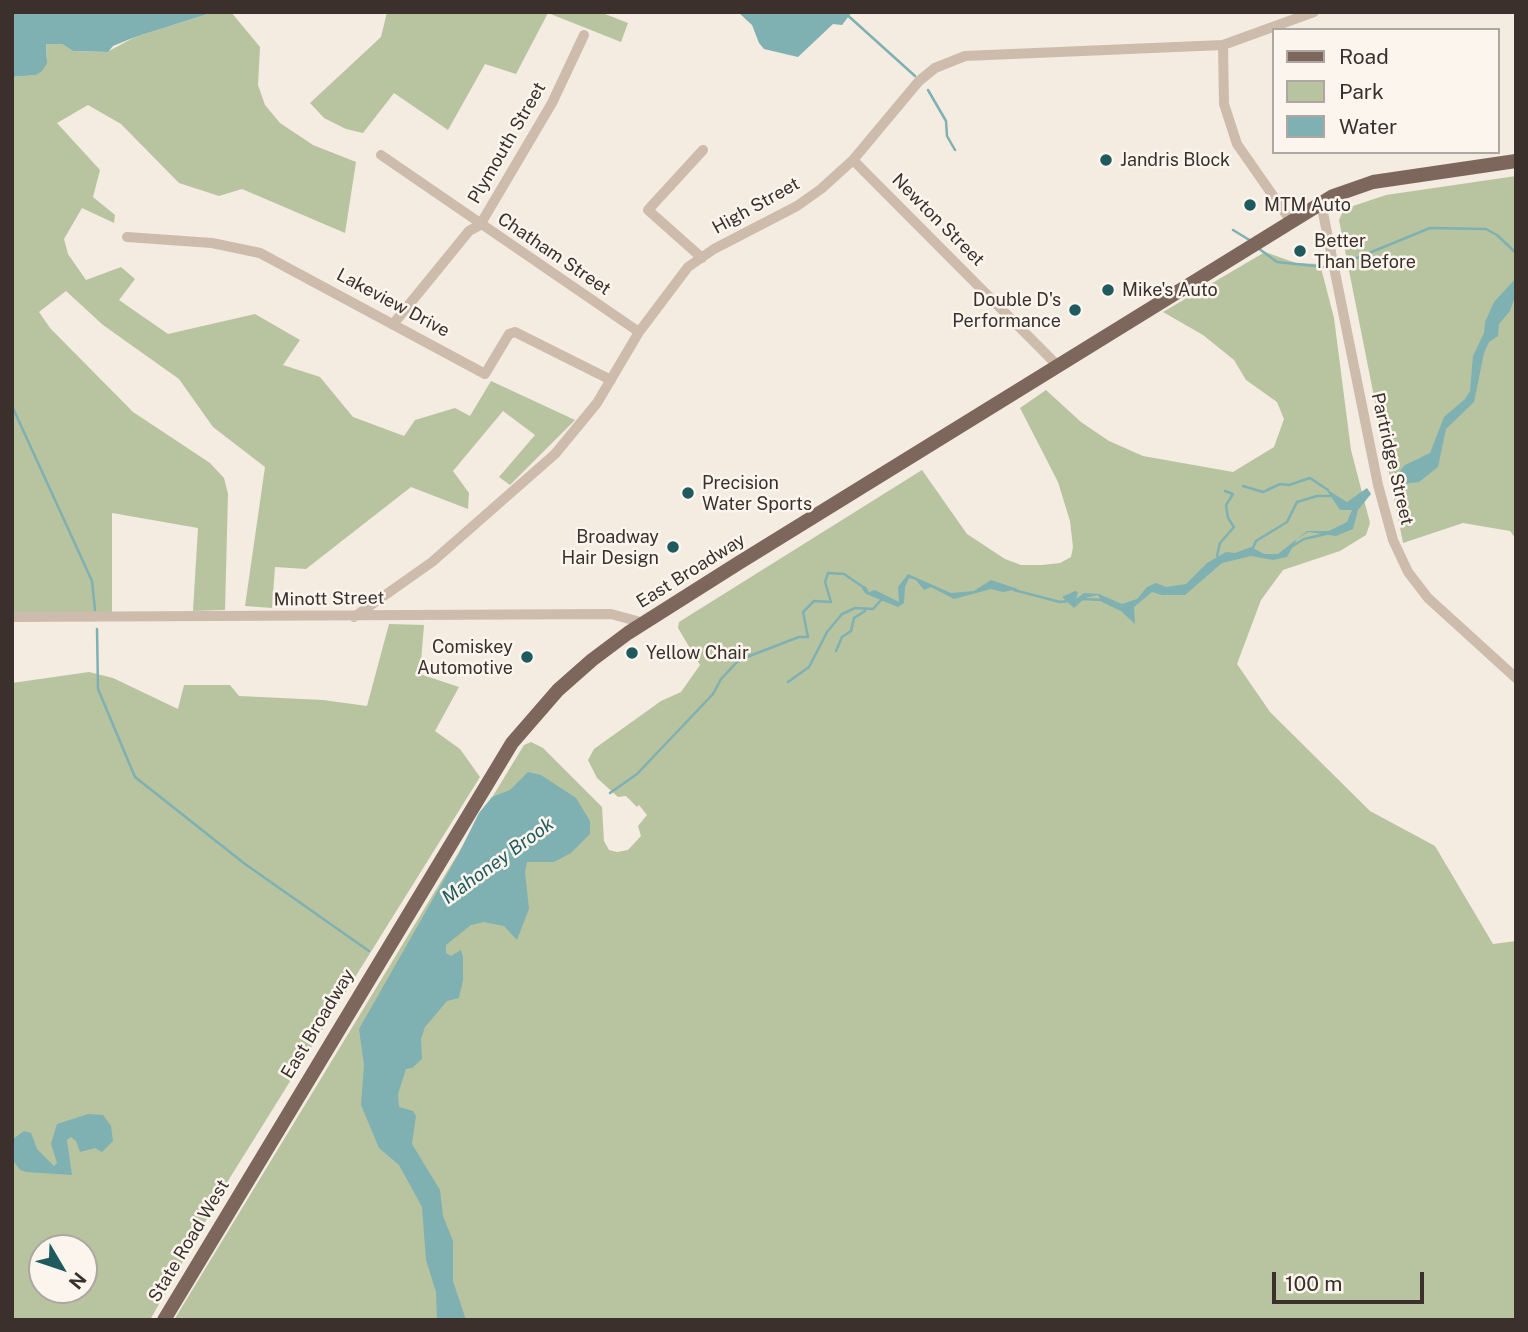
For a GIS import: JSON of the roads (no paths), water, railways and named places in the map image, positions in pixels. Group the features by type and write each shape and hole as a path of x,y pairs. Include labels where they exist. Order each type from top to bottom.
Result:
{"main road":[{"name":"East Broadway","path":"247,1183 512,743 558,690 592,660 644,623 1321,203 1373,182 1516,162"},
{"name":"State Road West","path":"164,1320 247,1183"}],"street":[{"name":"High Street","path":"354,617 432,562 526,482 580,425 639,332 688,267 797,206 853,160 919,81 949,60 965,56 1223,45 1298,15 1314,12"},
{"name":"Plymouth Street","path":"394,323 469,231 480,225 552,103 584,35"},
{"path":"1223,45 1224,104 1237,144 1290,220"},
{"path":"702,258 648,210 703,150"},
{"name":"Chatham Street","path":"381,155 639,332"},
{"name":"Newton Street","path":"853,160 1058,365"},
{"name":"Partridge Street","path":"1321,203 1378,485 1393,540 1408,572 1428,598 1516,678"},
{"name":"Lakeview Drive","path":"127,237 212,243 260,253 485,374 509,334 515,332 611,380"},
{"name":"Minott Street","path":"12,617 611,614 644,623"}],"water":[{"path":"12,12 214,12 135,37 113,46 108,52 73,51 62,44 46,44 47,63 42,71 36,75 12,77"},
{"path":"738,12 852,12 842,25 833,24 798,57 764,49 752,25"},
{"path":"1516,278 1516,294 1510,311 1499,324 1498,336 1489,342 1484,353 1474,402 1446,429 1438,467 1419,482 1395,485 1394,478 1405,465 1430,453 1444,417 1465,399 1470,391 1473,356 1484,333 1485,322 1494,302"},
{"path":"1367,488 1371,494 1358,510 1353,529 1336,536 1308,532 1297,539 1287,557 1273,560 1251,556 1222,563 1185,595 1152,592 1134,607 1135,624 1121,611 1102,602 1098,595 1085,598 1074,608 1062,597 1075,591 1078,592 1076,599 1084,593 1099,594 1122,604 1137,599 1147,587 1156,583 1166,587 1186,584 1207,563 1226,552 1235,553 1251,547 1264,554 1278,554 1307,531 1329,531 1347,522 1352,510 1340,510 1326,489 1347,502"},
{"path":"908,574 951,593 974,591 991,580 1018,589 1003,592 991,589 954,599 931,587 924,590 916,580 909,578 905,587 904,603 898,607 866,594 862,589 865,586 869,592 875,590 899,602 898,587"},
{"path":"528,772 541,775 576,798 590,821 590,834 571,853 554,862 527,862 525,872 529,909 517,940 504,926 484,922 471,925 446,945 446,953 451,956 461,950 463,957 463,980 459,998 447,1001 425,1027 421,1039 422,1059 412,1068 406,1069 398,1094 399,1107 413,1111 416,1116 412,1144 440,1190 443,1216 453,1241 453,1281 466,1320 437,1320 436,1292 426,1260 422,1207 399,1165 379,1148 361,1105 364,1065 359,1029 479,813 492,797 510,790"},
{"path":"88,1114 103,1115 111,1126 113,1141 102,1152 95,1148 80,1152 76,1141 71,1137 67,1140 72,1175 26,1172 20,1170 12,1159 13,1139 24,1131 31,1133 37,1149 54,1166 57,1163 51,1144 57,1124"}],"waterway":[{"path":"844,12 915,76"},
{"path":"928,90 946,121 947,136 955,150"},
{"path":"1347,262 1430,228 1486,229 1497,235 1516,253"},
{"path":"1233,230 1251,241"},
{"path":"1258,248 1277,262 1325,267"},
{"path":"12,406 92,581 95,610"},
{"path":"1243,486 1263,492 1280,484 1289,485 1310,478 1328,490"},
{"path":"1217,556 1220,543 1234,527 1228,518 1226,505 1233,494 1225,491"},
{"path":"1252,550 1256,541 1287,522 1297,502 1317,496 1331,496"},
{"name":"Mahoney Brook","path":"1291,547 1304,539 1330,533"},
{"name":"Mahoney Brook","path":"610,793 637,774 713,694 721,679 739,660 799,637 808,637 803,612 814,601 831,602 825,582 828,573 844,574 866,589"},
{"name":"Mahoney Brook","path":"1014,590 1060,602 1068,601"},
{"path":"788,682 809,667 827,632 842,614 855,608 873,609 882,599"},
{"name":"Mahoney Brook","path":"1082,599 1103,600"},
{"path":"836,651 842,637 851,631 854,618 865,611"},
{"path":"97,629 98,689 135,777 245,864 369,951"}],"place":[{"name":"Jandris Block","path":"1106,160"},
{"name":"MTM Auto","path":"1250,205"},
{"name":"Better Than Before","path":"1300,251"},
{"name":"Mike's Auto","path":"1108,290"},
{"name":"Double D's Performance","path":"1075,310"},
{"name":"Precision Water Sports","path":"688,493"},
{"name":"Broadway Hair Design","path":"673,547"},
{"name":"Yellow Chair","path":"632,653"},
{"name":"Comiskey Automotive","path":"527,657"}]}
